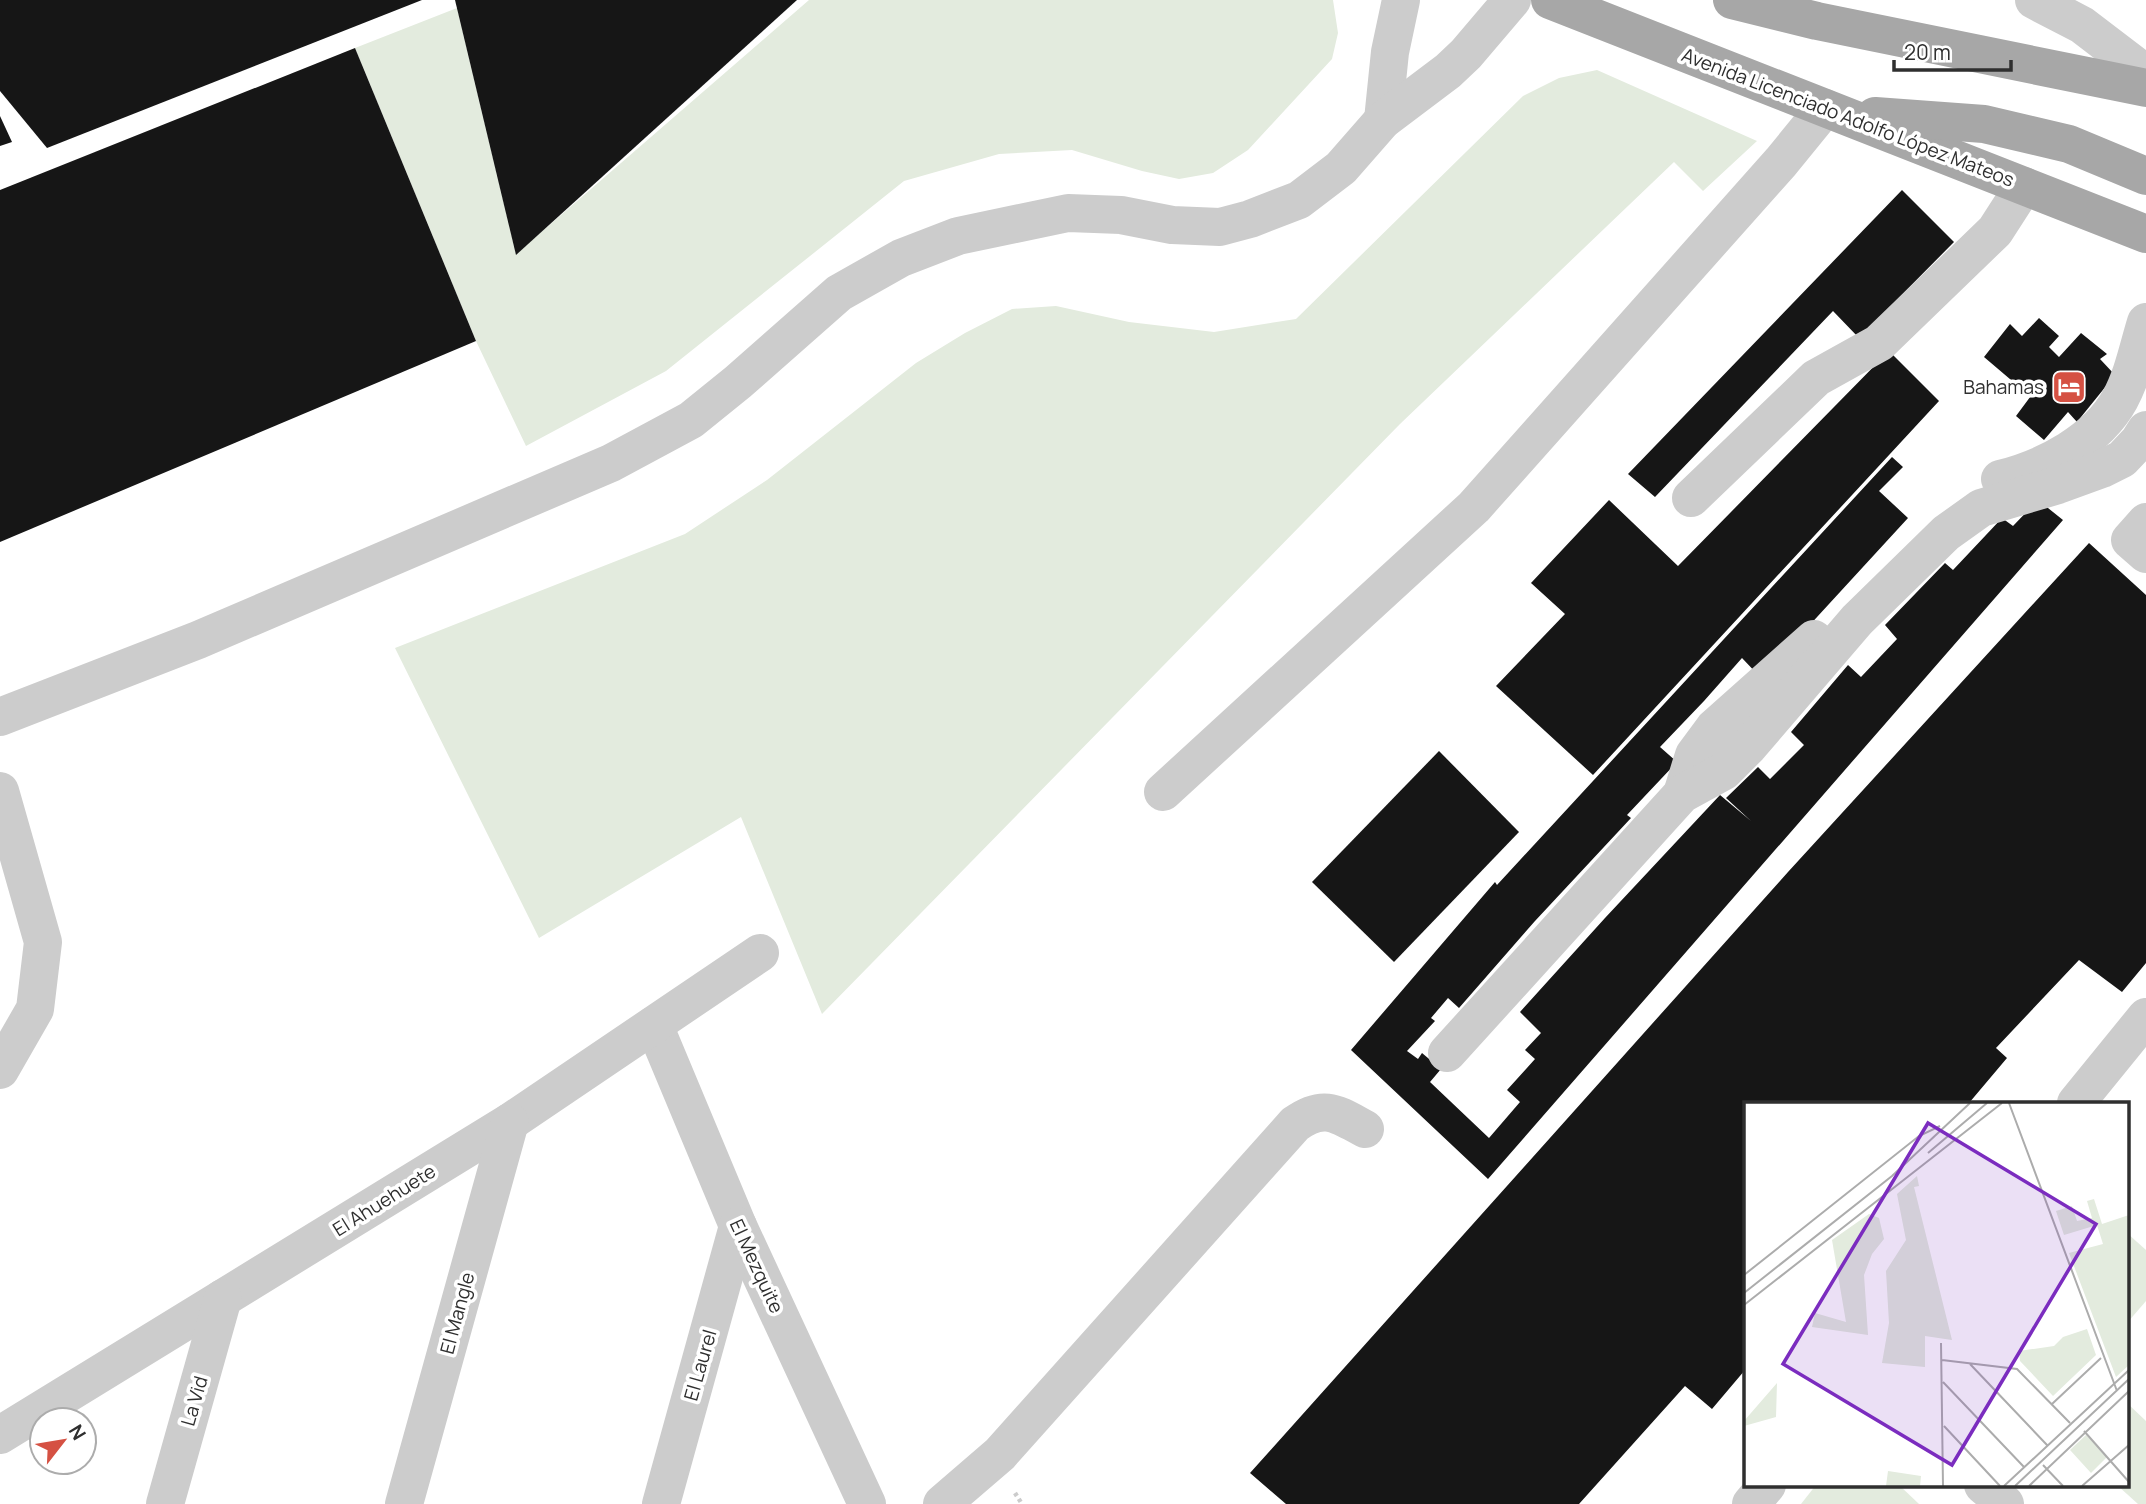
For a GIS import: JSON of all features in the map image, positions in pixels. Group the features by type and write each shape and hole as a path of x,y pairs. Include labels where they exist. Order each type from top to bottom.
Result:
{"main road":[{"name":"Avenida Licenciado Adolfo López Mateos","path":"1550,0 2146,234"},
{"path":"1732,0 1844,27 2146,88"},
{"path":"1831,111 1984,124 2069,144 2146,176"}],"street":[{"path":"1383,120 1390,52 1401,0"},
{"path":"0,717 198,640 611,463 691,420 838,293 901,258 958,236 1068,213 1121,215 1172,225 1220,227 1250,219 1298,200 1341,168 1383,120 1457,63 1512,0"},
{"path":"2034,0 2082,25 2146,74"},
{"path":"1163,792 1474,507 1781,162 1831,111"},
{"path":"1691,498 1816,378 1879,343 1995,232 2024,186"},
{"path":"1682,794 1695,755 1714,728 1846,610 1927,521 1971,488 2034,467 2084,439 2105,422 2120,399 2130,376 2146,322"},
{"path":"1447,1053 1682,794 1724,771 1749,746 1857,620 1946,533 1981,508 2102,469 2122,458 2146,430"},
{"path":"2146,522 2130,540 2146,554"},
{"path":"0,791 43,942 36,1009 0,1070"},
{"name":"El Ahuehuete","path":"0,1434 510,1122 760,953"},
{"path":"2077,1102 2146,1018"},
{"name":"El Mezquite","path":"654,1025 738,1226 867,1504"},
{"path":"942,1504 1000,1454 1294,1124 1317,1112 1333,1112 1365,1129"},
{"name":"El Mangle","path":"404,1504 510,1122"},
{"name":"El Laurel","path":"661,1504 738,1226"},
{"name":"La Vid","path":"165,1504 223,1298"},
{"path":"1751,1504 1766,1486"},
{"path":"1984,1486 2005,1504"}],"shaded area":[{"path":"809,0 1333,0 1338,33 1332,59 1248,150 1213,173 1179,179 1072,150 999,154 904,181 666,371 526,446 476,341 355,48 457,8 516,254"},
{"path":"1597,70 1757,141 1703,191 1674,162 1400,424 822,1014 741,817 539,938 395,648 685,534 767,480 916,363 965,333 1012,309 1056,306 1129,322 1214,332 1296,319 1523,96 1559,78"},
{"path":"2128,1234 2146,1250 2146,1301 2128,1322"},
{"path":"2128,1404 2146,1421 2146,1504 2138,1504 2118,1486 2128,1486"},
{"path":"1815,1486 1900,1486 1919,1504 1801,1504"}],"building":[{"path":"0,0 422,0 47,148 0,91"},
{"path":"455,0 797,0 516,255"},
{"path":"355,48 476,341 0,542 0,190"},
{"path":"0,116 12,142 0,146"},
{"path":"1902,190 1954,242 1859,338 1833,311 1655,497 1628,474"},
{"name":"Bahamas","path":"2039,318 2059,336 2049,347 2059,357 2081,333 2107,354 2100,359 2115,375 2077,422 2068,412 2044,440 2016,416 2036,389 2030,384 2024,391 1984,357 2010,324 2022,336"},
{"path":"1889,351 1939,401 1593,775 1496,686 1565,614 1531,583 1609,500 1678,566"},
{"path":"1892,457 1903,467 1879,491 1908,518 1761,678 1742,658 1660,747 1677,762 1627,815 1631,818 1459,1008 1448,998 1431,1018 1435,1021 1407,1051 1418,1059 1422,1053 1441,1069 1430,1082 1489,1138 1520,1102 1507,1090 1535,1059 1525,1050 1541,1033 1520,1012 1605,918 1720,795 1751,821 1726,798 1758,767 1770,779 1804,745 1791,732 1848,665 1861,677 1897,639 1885,625 1945,563 1953,570 2002,518 2013,526 2038,500 2063,520 1488,1179 1351,1050 1495,882 1497,885"},
{"path":"2089,543 2146,595 2146,963 2122,992 2079,960 1996,1048 2007,1058 1970,1102 1744,1102 1744,1371 1712,1409 1685,1386 1579,1504 1286,1504 1250,1473 1788,872"},
{"path":"1439,751 1519,832 1394,962 1312,882"}],"place":[{"name":"Bahamas","path":"2069,387"}]}
